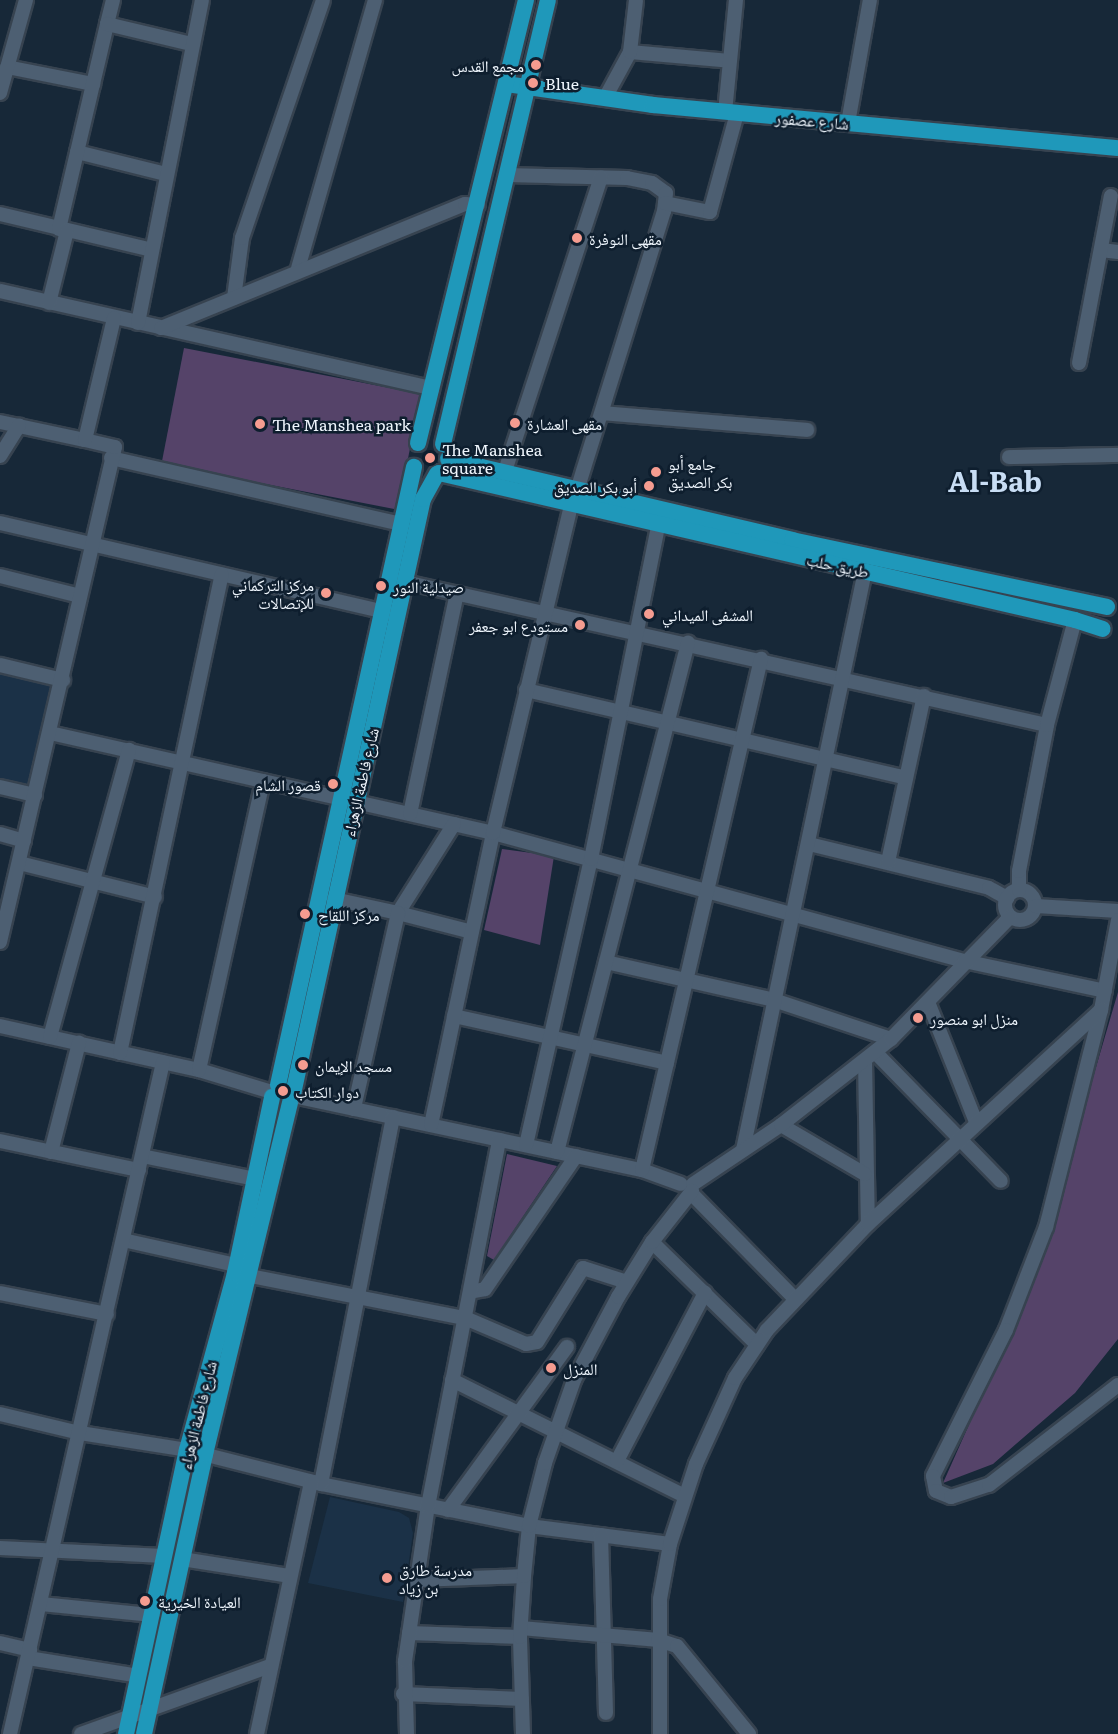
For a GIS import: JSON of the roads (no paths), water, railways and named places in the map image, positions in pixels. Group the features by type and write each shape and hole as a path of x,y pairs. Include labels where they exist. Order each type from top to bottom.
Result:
{"main road":[{"name":"شارع فاطمة الزهراء","path":"144,1734 241,1271 391,613 390,579 414,467 411,454 418,443 432,388 526,0"},
{"name":"شارع فاطمة الزهراء","path":"391,613 407,582 423,499 442,463 506,175 548,0"},
{"name":"شارع عصفور","path":"506,84 731,112 1118,148"},
{"path":"418,443 428,439 442,463 574,498 1113,607"},
{"path":"414,467 427,476 442,463"},
{"path":"442,463 504,474 574,498"},
{"name":"طريق حلب","path":"574,498 658,526 865,571 1075,620 1110,631"},
{"path":"1110,631 1100,617 1113,607"},
{"name":"شارع فاطمة الزهراء","path":"128,1726 187,1450 241,1271 255,1179 283,1094 334,899 349,800"}],"street":[{"path":"0,93 26,0"},
{"path":"49,303 77,152 113,0"},
{"path":"138,323 191,44 202,0"},
{"path":"234,298 242,238 323,0"},
{"path":"297,272 375,0"},
{"path":"605,98 630,52 636,0"},
{"path":"665,203 710,212 731,112 730,61 736,0"},
{"path":"848,123 870,0"},
{"path":"107,24 191,44"},
{"path":"630,52 730,61"},
{"path":"8,68 93,84"},
{"path":"77,152 166,174"},
{"path":"431,1125 543,612 574,498 602,413 665,203 666,193 652,183 601,177 506,175"},
{"path":"504,474 601,177"},
{"path":"1079,363 1111,196"},
{"path":"160,328 465,204 477,205"},
{"path":"0,214 152,250"},
{"path":"1101,250 1118,252"},
{"path":"0,291 432,388"},
{"path":"85,440 114,318"},
{"path":"602,413 807,430"},
{"path":"0,422 115,447 19,863 5,903 0,942"},
{"path":"0,438 19,425"},
{"path":"0,456 19,425"},
{"path":"1009,457 1118,455"},
{"path":"111,458 401,524"},
{"path":"0,523 391,613"},
{"path":"526,1145 591,859 658,526"},
{"path":"743,1150 865,571"},
{"path":"120,1053 184,763 222,575"},
{"path":"0,576 80,596"},
{"path":"390,579 844,677 1047,725"},
{"path":"410,814 457,593"},
{"path":"1019,890 1019,871 1047,725 1075,620"},
{"path":"557,1152 688,643"},
{"path":"642,1170 761,659"},
{"path":"0,665 63,680"},
{"path":"525,690 906,778"},
{"path":"888,862 924,696"},
{"path":"50,733 493,833 708,889 964,961 1105,991"},
{"path":"50,1037 129,750"},
{"path":"199,1070 263,781"},
{"path":"0,787 35,795"},
{"path":"354,1109 398,913 454,824"},
{"path":"0,834 24,841"},
{"path":"809,844 989,888 1007,898"},
{"path":"19,863 154,897"},
{"path":"1019,890 1007,898 1005,908 1010,916 1023,921 1032,915 1036,906"},
{"path":"1019,890 1029,893 1036,906"},
{"path":"334,899 472,932"},
{"path":"1036,906 1118,911"},
{"path":"523,1734 520,1633 529,1526 556,1430 574,1380 627,1282 689,1188 781,1125 891,1039 1010,916"},
{"path":"1118,920 1101,1010 1057,1189 1036,1256 992,1362 936,1470 932,1481 936,1491 951,1497 989,1485 1118,1385"},
{"path":"606,962 685,982 774,1000 891,1039"},
{"path":"927,1002 976,1122"},
{"path":"660,1734 658,1640 660,1599 670,1544 685,1496 735,1378 795,1299 868,1224 959,1137 1101,1010"},
{"path":"454,1016 667,1063"},
{"path":"0,1026 199,1070 283,1094 642,1170 689,1188 795,1299"},
{"path":"51,1152 79,1043"},
{"path":"870,1056 959,1137 1001,1181"},
{"path":"868,1224 865,1174 870,1056"},
{"path":"10,1734 163,1062"},
{"path":"257,1734 289,1576 316,1483 358,1295 393,1117"},
{"path":"781,1125 865,1174"},
{"path":"407,1734 404,1694 409,1632 428,1506 500,1140"},
{"path":"0,1142 51,1152 255,1179"},
{"path":"470,1292 485,1289 576,1156"},
{"path":"123,1240 241,1271 465,1318 526,1344 537,1342 583,1268 627,1282"},
{"path":"652,1242 758,1345"},
{"path":"0,1293 107,1314"},
{"path":"617,1461 705,1293"},
{"path":"448,1510 567,1347"},
{"path":"452,1380 685,1496"},
{"path":"0,1414 80,1432 187,1450 316,1483 529,1526 670,1544"},
{"path":"601,1535 602,1635 606,1713"},
{"path":"0,1548 54,1548 164,1557"},
{"path":"182,1559 289,1576"},
{"path":"417,1581 524,1576"},
{"path":"40,1604 152,1615"},
{"path":"409,1632 602,1635 658,1640 677,1646 749,1734"},
{"path":"0,1643 29,1654 139,1676"},
{"path":"81,1734 128,1726 149,1708 270,1666"},
{"path":"404,1694 522,1699"}],"place":[{"name":"مجمع القدس","path":"536,65"},
{"name":"Blue","path":"533,83"},
{"name":"مقهى النوفرة","path":"577,238"},
{"name":"مقهى العشارة","path":"515,423"},
{"name":"The Manshea park","path":"260,424"},
{"name":"The Manshea square","path":"430,458"},
{"name":"جامع أبو بكر الصديق","path":"656,472"},
{"name":"أبو بكر الصديق","path":"649,486"},
{"name":"صيدلية النور","path":"381,586"},
{"name":"مركز التركماني للإتصالات","path":"326,593"},
{"name":"المشفى الميداني","path":"649,614"},
{"name":"مستودع ابو جعفر","path":"580,625"},
{"name":"قصور الشام","path":"333,784"},
{"name":"مركز اللقاح","path":"305,914"},
{"name":"منزل ابو منصور","path":"918,1018"},
{"name":"مسجد الإيمان","path":"303,1065"},
{"name":"دوار الكتاب","path":"283,1091"},
{"name":"المنزل","path":"551,1368"},
{"name":"مدرسة طارق بن زياد","path":"387,1578"},
{"name":"العيادة الخيرية","path":"145,1601"}],"district":[{"name":"Al-Bab","path":"995,480"}]}
